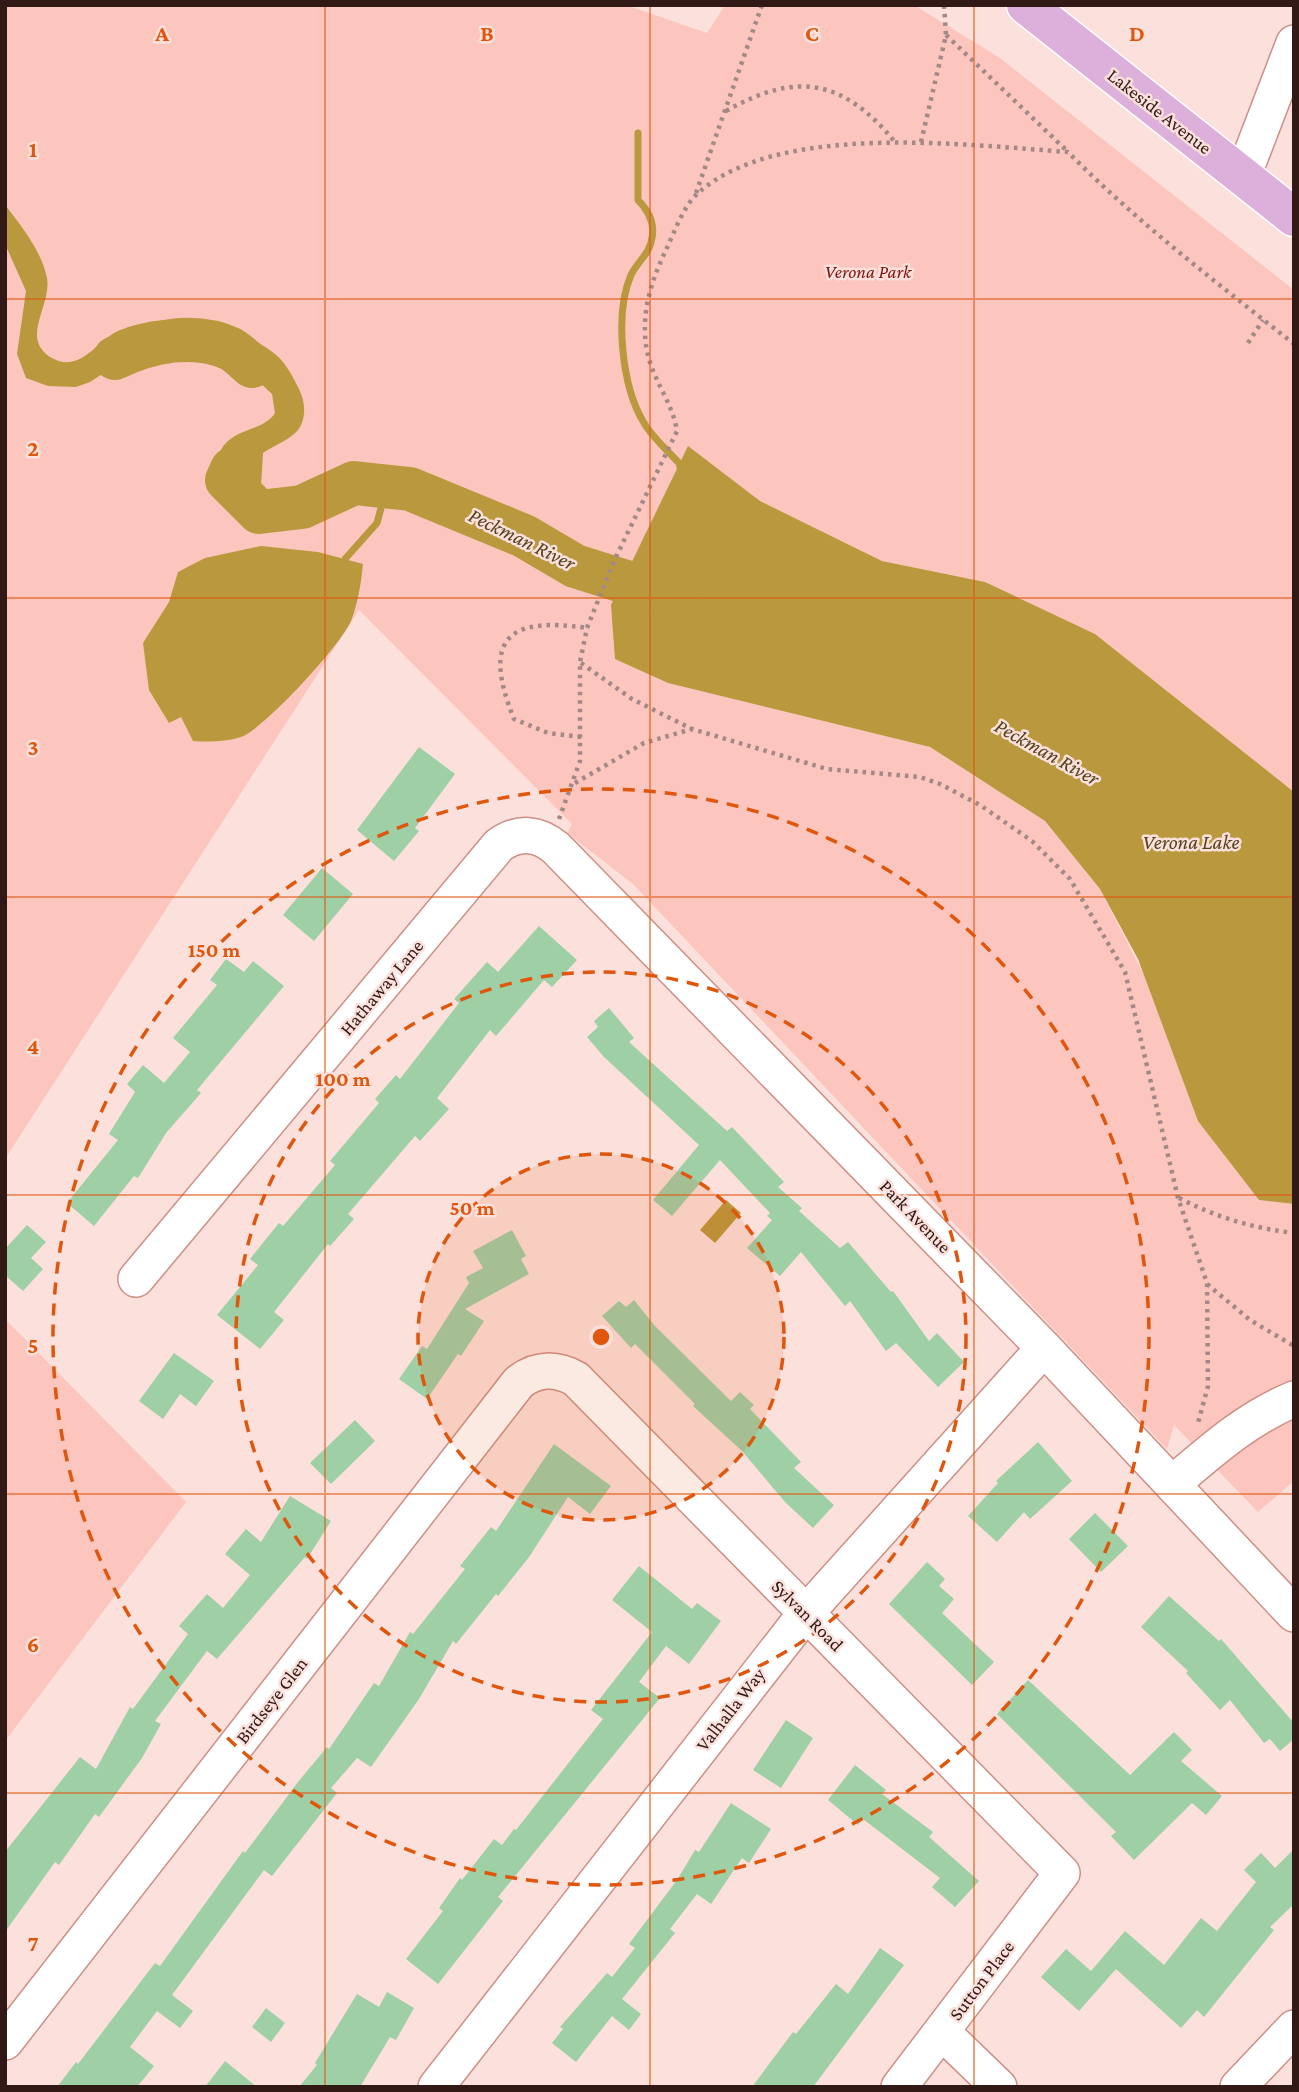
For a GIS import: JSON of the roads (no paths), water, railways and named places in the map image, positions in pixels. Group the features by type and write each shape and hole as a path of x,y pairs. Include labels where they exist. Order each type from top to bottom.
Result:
{"main road":[{"name":"Lakeside Avenue","path":"1026,5 1294,218"}],"street":[{"path":"1243,176 1294,43"},
{"name":"Hathaway Lane","path":"136,1279 499,845 536,838"},
{"name":"Park Avenue","path":"536,838 1044,1348 1294,1614"},
{"name":"Valhalla Way","path":"436,2087 806,1612 1044,1348"},
{"name":"Sylvan Road","path":"545,1370 556,1371 576,1379 1062,1873"},
{"name":"Birdseye Glen","path":"5,2042 519,1382 545,1370"},
{"path":"1172,1483 1241,1426 1265,1411 1294,1399"},
{"name":"Sutton Place","path":"899,2087 1062,1873"},
{"path":"1238,2087 1294,2028"},
{"path":"942,2032 999,2087"}],"water":[{"path":"5,205 41,258 47,278 37,330 41,349 50,357 69,362 77,360 118,331 145,323 169,320 234,332 263,346 283,362 301,394 304,415 295,433 263,453 259,519 235,512 222,500 219,492 218,460 223,447 238,434 265,423 275,413 272,394 243,367 191,337 178,336 152,352 119,363 90,382 76,387 48,386 26,378 17,354 26,291 5,244"},
{"name":"Verona Lake","path":"688,446 760,501 882,561 985,582 1095,634 1294,792 1294,1204 1259,1200 1198,1121 1138,959 1100,889 1045,821 930,747 668,683 615,659 611,605"},
{"path":"261,546 318,552 363,564 351,621 318,666 252,731 229,740 193,741 181,717 169,723 149,690 143,643 169,602 178,572 205,558"},
{"path":"726,1200 741,1213 715,1243 700,1230"}],"waterway":[{"path":"638,133 638,200 650,217 653,232 649,249 631,275 626,291 623,350 636,408 651,433 679,463 681,471"},
{"name":"Peckman River","path":"115,358 158,343 188,340 231,349 252,366"},
{"name":"Peckman River","path":"232,469 227,480 259,512 302,507 354,483 410,489 524,536 575,566 680,599"},
{"path":"345,559 377,523 387,486"}],"park label":[{"name":"Verona Park","path":"868,271"}]}
